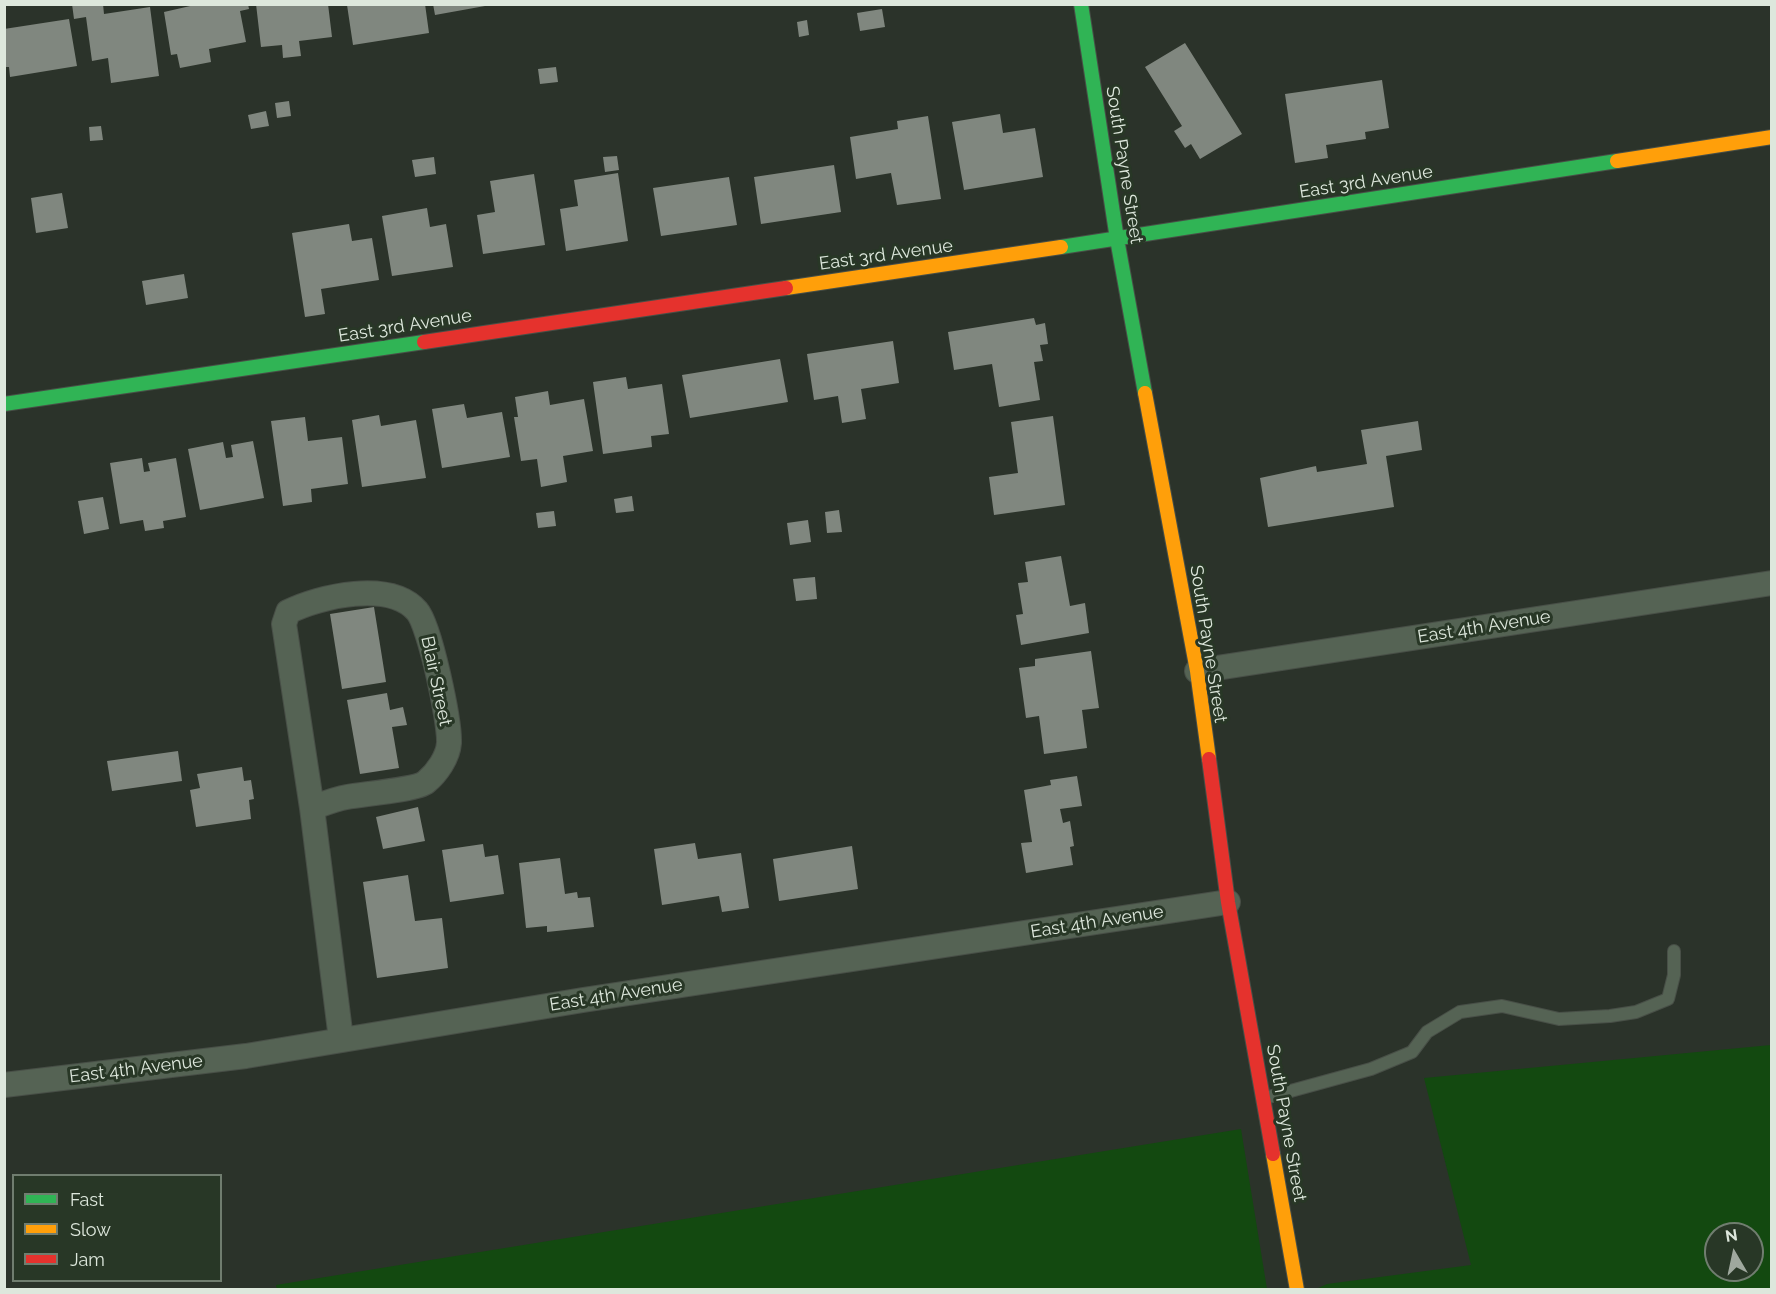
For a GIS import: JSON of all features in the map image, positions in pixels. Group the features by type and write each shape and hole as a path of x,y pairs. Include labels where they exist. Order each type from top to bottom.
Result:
{"street":[{"name":"South Payne Street","path":"1081,4 1117,239 1197,671 1228,902 1297,1290"},
{"name":"East 3rd Avenue","path":"4,404 1117,239 1772,137"},
{"name":"East 4th Avenue","path":"1197,671 1772,583"},
{"name":"Blair Street","path":"312,808 344,798 424,784 440,767 449,745 428,634 417,612 398,597 363,593 322,599 288,612 284,624 312,808 341,1039"},
{"name":"East 4th Avenue","path":"4,1085 246,1056 341,1039 1228,902"}],"lane":[{"path":"1264,1098 1371,1069 1412,1052 1427,1032 1460,1012 1502,1006 1559,1019 1636,1011 1668,999 1674,975 1674,951"}],"green space":[{"path":"1771,1045 1771,1289 1316,1289 1327,1284 1471,1265 1424,1078"},
{"path":"1241,1129 1267,1289 277,1290 276,1285"}],"building":[{"path":"72,4 103,4 104,14 150,7 159,76 111,83 108,58 92,61 86,17 74,19"},
{"path":"199,4 248,4 249,9 240,11 246,42 209,49 211,62 180,68 177,54 171,55 164,12"},
{"path":"256,4 328,4 332,37 299,41 301,56 283,58 282,45 261,47"},
{"path":"425,4 429,33 353,45 347,5"},
{"path":"433,4 485,4 485,6 435,15"},
{"path":"882,9 885,27 860,31 857,13"},
{"path":"69,19 77,66 10,77 9,67 4,67 4,29"},
{"path":"807,20 809,35 799,37 797,22"},
{"path":"1185,43 1242,134 1200,159 1191,144 1185,148 1174,131 1182,126 1145,67"},
{"path":"556,67 558,82 540,84 538,69"},
{"path":"1382,80 1389,128 1365,132 1366,139 1326,145 1328,158 1295,163 1285,94"},
{"path":"289,101 291,116 277,118 275,103"},
{"path":"266,111 269,126 251,129 248,115"},
{"path":"1000,114 1003,133 1035,128 1043,177 964,190 952,122"},
{"path":"928,116 941,199 897,205 891,173 856,179 850,137 898,129 897,121"},
{"path":"101,126 103,140 90,141 89,127"},
{"path":"617,156 619,170 605,172 603,157"},
{"path":"434,157 436,174 415,177 412,160"},
{"path":"834,165 841,212 761,224 754,177"},
{"path":"618,173 628,241 566,251 560,209 578,206 574,180"},
{"path":"534,174 545,245 483,254 477,215 495,212 490,181"},
{"path":"729,177 737,225 661,236 653,188"},
{"path":"62,193 68,228 36,233 31,198"},
{"path":"427,208 430,227 446,224 453,267 392,276 382,216"},
{"path":"349,224 352,241 372,238 379,280 321,289 325,314 305,317 292,233"},
{"path":"184,274 188,298 146,305 142,281"},
{"path":"1034,318 1036,325 1045,323 1048,344 1040,345 1043,361 1034,362 1040,400 999,407 992,364 954,370 948,332"},
{"path":"893,341 899,383 861,389 866,419 842,423 838,396 814,400 807,354"},
{"path":"780,359 788,402 690,418 682,375"},
{"path":"626,377 628,389 662,384 669,434 651,436 652,447 603,454 593,382"},
{"path":"548,391 550,405 584,399 593,451 563,456 567,482 541,487 537,459 521,461 514,417 518,417 515,397"},
{"path":"464,404 467,418 502,412 510,457 442,468 432,409"},
{"path":"379,415 381,426 416,420 426,478 362,487 352,420"},
{"path":"1053,416 1065,505 994,515 989,477 1018,473 1011,422"},
{"path":"305,417 308,441 342,437 348,484 311,489 312,502 283,506 271,421"},
{"path":"1418,421 1422,450 1386,456 1394,507 1268,527 1260,478 1316,466 1317,472 1367,464 1361,430"},
{"path":"253,441 264,498 200,510 188,449 223,442 226,458 233,457 231,445"},
{"path":"142,458 144,472 150,471 148,463 176,458 186,517 163,521 164,528 145,531 143,520 120,524 110,463"},
{"path":"632,496 634,511 616,513 614,499"},
{"path":"103,497 109,529 84,534 78,501"},
{"path":"839,510 842,532 827,533 825,512"},
{"path":"554,511 556,526 538,528 536,513"},
{"path":"808,520 811,542 790,545 787,523"},
{"path":"1061,556 1070,606 1085,603 1089,633 1021,645 1016,615 1023,614 1018,583 1028,582 1025,562"},
{"path":"815,577 817,599 796,601 793,579"},
{"path":"374,607 386,682 342,689 330,614"},
{"path":"1091,651 1099,708 1082,710 1087,748 1044,754 1039,716 1026,718 1019,668 1035,666 1035,659"},
{"path":"387,693 390,710 403,707 407,725 392,727 399,768 360,774 347,700"},
{"path":"178,751 182,781 112,791 107,761"},
{"path":"242,767 244,781 251,780 254,799 249,800 251,819 196,827 190,790 200,788 197,774"},
{"path":"1077,776 1082,806 1060,809 1063,823 1070,821 1074,846 1070,847 1073,865 1026,873 1021,843 1032,842 1024,790 1051,785 1050,780"},
{"path":"418,807 425,841 383,849 376,817"},
{"path":"695,843 698,859 741,853 749,908 722,912 719,896 662,905 654,849"},
{"path":"483,844 485,857 498,855 504,894 450,902 442,850"},
{"path":"852,846 858,889 779,901 773,859"},
{"path":"560,858 565,894 577,892 578,898 590,897 594,927 547,932 547,926 526,928 519,863"},
{"path":"408,875 415,921 442,918 448,968 377,978 363,882"}],"traffic: fast":[{"path":"1081,4 1117,239 1145,393"},
{"path":"1061,247 1617,161"},
{"path":"4,404 424,342"}],"traffic: slow":[{"path":"1617,161 1772,137"},
{"path":"786,288 1061,247"},
{"path":"1145,393 1197,671 1209,759"},
{"path":"1273,1154 1297,1290"}],"traffic: jam":[{"path":"424,342 786,288"},
{"path":"1209,759 1228,902 1273,1154"}]}
